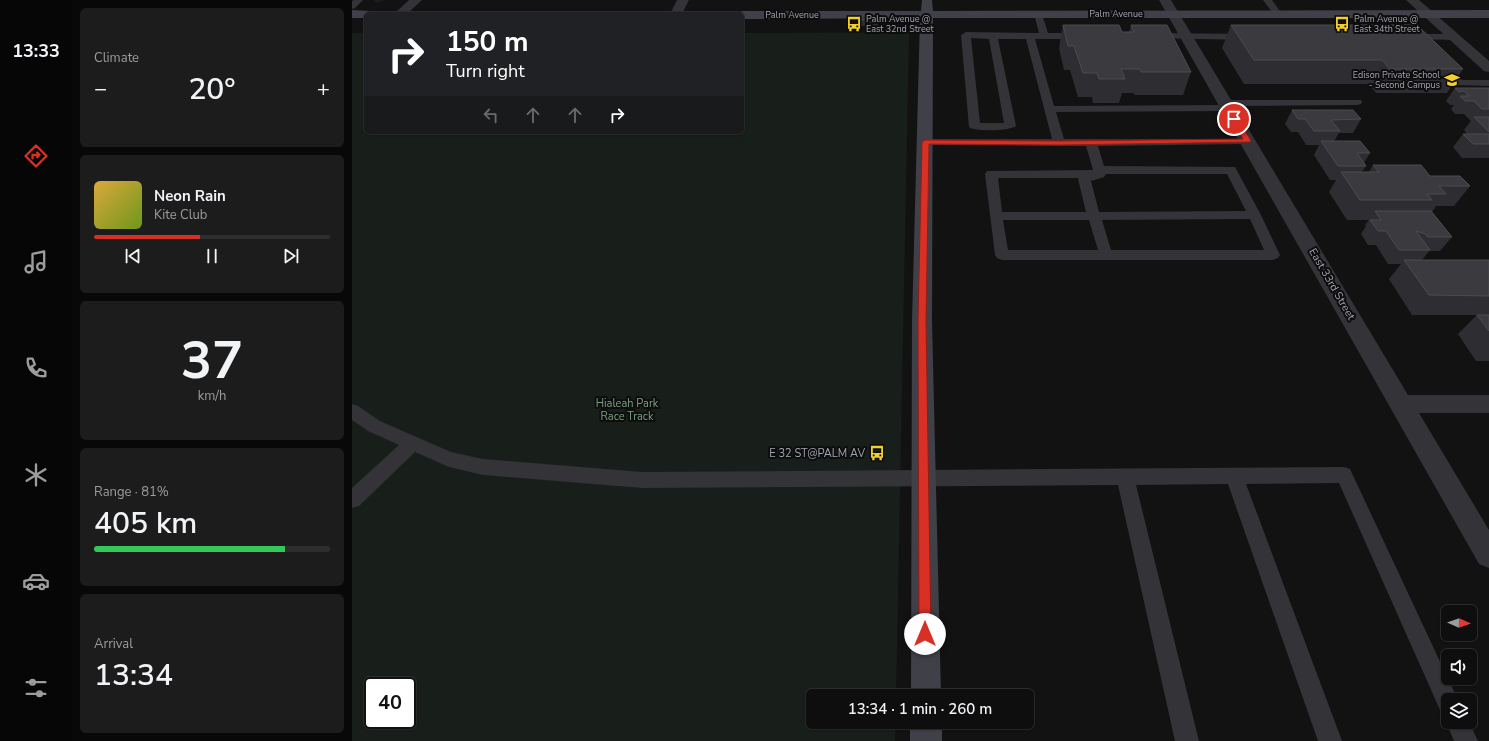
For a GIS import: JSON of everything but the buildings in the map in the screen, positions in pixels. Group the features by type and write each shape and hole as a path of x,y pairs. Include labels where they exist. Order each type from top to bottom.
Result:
{"main road":[{"name":"Palm Avenue","path":"744,14 927,7 1038,14 1169,7 1278,14 1489,14"},
{"path":"926,689 922,321 927,7"},
{"path":"352,14 364,14"},
{"path":"926,729 926,741"}],"street":[{"path":"402,12 416,0"},
{"path":"677,12 682,0"},
{"path":"1412,0 1489,68"},
{"name":"East 33rd Street","path":"1169,7 1489,555"},
{"path":"1402,404 1489,404"}],"lane":[{"path":"352,6 359,0"},
{"path":"1267,0 1278,14"},
{"path":"1038,14 1044,36"},
{"path":"993,36 1010,126 975,126 966,35 1091,36"},
{"path":"1030,36 1059,143"},
{"path":"1139,36 1257,37"},
{"path":"1424,47 1410,37 1454,37"},
{"path":"1434,58 1459,83 1489,83"},
{"path":"1050,109 1357,102"},
{"path":"925,142 1059,143 1247,141"},
{"path":"1091,142 1100,172"},
{"path":"1231,170 1255,215 1273,255 1002,256 991,174 1231,170"},
{"path":"1100,172 1084,179 1106,255"},
{"path":"996,216 1255,215"},
{"path":"352,411 374,426 450,459 483,467 642,480 1344,475 1444,693"},
{"path":"352,500 413,443"},
{"path":"1234,476 1330,741"},
{"path":"1125,477 1187,741"},
{"path":"1460,729 1466,741"}],"green space":[{"name":"Hialeah Park Race Track","path":"909,32 896,689 806,689 806,729 895,729 895,741 352,741 352,33 364,33 364,134 744,134 744,33"}],"place":[{"name":"Palm Avenue @ East 32nd Street","path":"854,24"},
{"name":"Palm Avenue @ East 34th Street","path":"1342,24"},
{"name":"Edison Private School - Second Campus","path":"1452,80"},
{"name":"E 32 ST@PALM AV","path":"877,453"}],"route":[{"path":"925,634 922,321 925,142 1059,143 1247,141 1234,119"}]}
